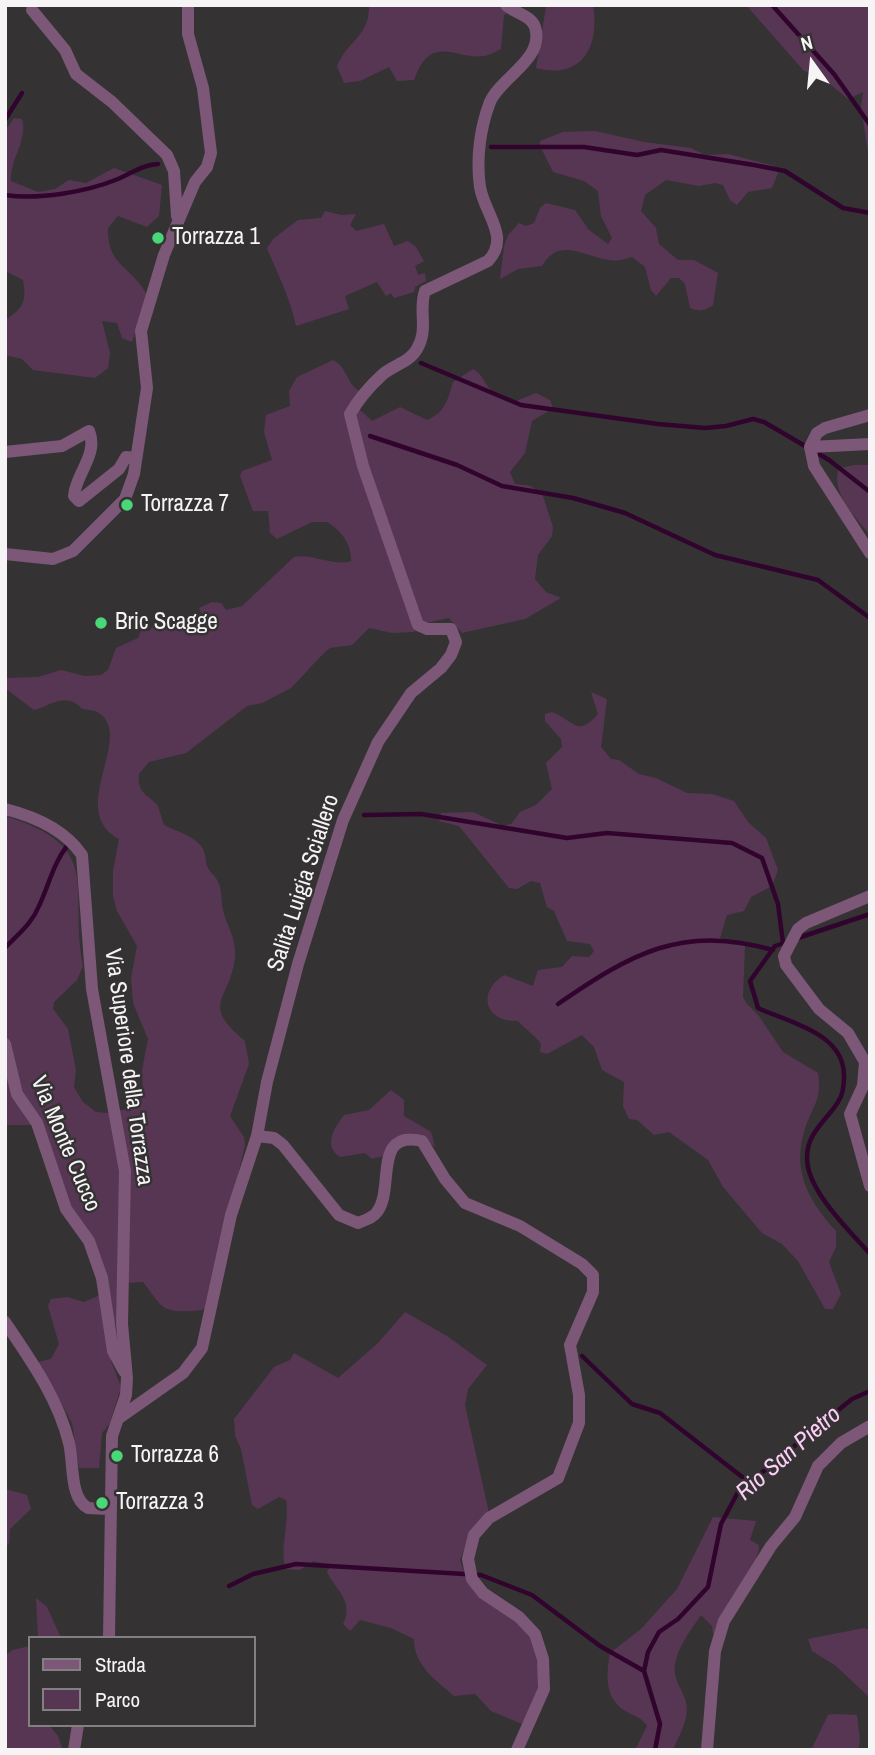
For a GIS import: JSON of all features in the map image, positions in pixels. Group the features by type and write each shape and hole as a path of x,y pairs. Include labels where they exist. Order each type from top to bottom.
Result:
{"street":[{"path":"171,237 195,182 207,167 211,153 203,88 188,34 188,5"},
{"name":"Salita Luigia Sciallero","path":"119,1418 183,1373 202,1348 231,1215 257,1136 267,1082 298,964 344,820 378,742 411,693 451,656 456,642 451,629 427,629 418,625 363,466 350,414 381,376 411,357 418,348 424,332 421,301 425,291 488,261 496,253 498,238 495,223 486,210 480,187 479,147 491,100 527,60 535,45 535,28 530,19 506,5"},
{"path":"5,554 53,559 73,551 125,499 136,458 147,388 141,331 178,210 174,170 167,155 112,102 86,85 76,74 65,50 33,10"},
{"path":"870,415 825,428 817,433 810,447 814,466 870,553"},
{"path":"5,452 62,446 89,431 92,441 84,472 74,490 74,496 79,501 119,469 126,457 136,458"},
{"path":"810,447 870,444"},
{"name":"Via Superiore della Torrazza","path":"5,809 35,818 62,835 79,851 84,862 92,989 125,1171 122,1324 127,1378 119,1418 112,1436 109,1636"},
{"path":"870,896 798,929 786,950 786,965 819,1009 848,1033 865,1062 863,1086 850,1114 870,1186"},
{"name":"Via Monte Cucco","path":"5,1044 17,1094 37,1124 66,1209 89,1241 102,1278 113,1351 127,1378"},
{"path":"257,1136 274,1138 284,1145 339,1215 358,1223 375,1216 383,1204 388,1158 397,1143 409,1138 422,1142 445,1179 465,1203 520,1226 582,1264 593,1275 593,1292 569,1345 579,1395 579,1423 558,1478 489,1518 474,1535 468,1559 472,1578 483,1593 519,1617 535,1634 543,1659 544,1689 517,1750"},
{"path":"5,1322 38,1371 61,1418 69,1442 77,1497 89,1508 110,1509"},
{"path":"707,1750 715,1651 724,1621 771,1546 795,1517 818,1466 841,1443 870,1426"},
{"path":"74,1750 78,1727"}],"green space":[{"path":"369,5 522,5 504,15 501,49 491,54 474,56 436,52 421,65 414,80 397,81 389,67 360,81 344,83 337,66 366,24"},
{"path":"542,5 593,5 594,34 584,57 576,64 565,69 536,68 546,7"},
{"path":"746,5 870,5 870,202 869,159 861,107 863,92 848,99 819,75 804,71"},
{"path":"14,118 22,119 23,135 13,165 11,181 38,192 55,189 69,180 86,183 114,168 162,185 159,216 147,227 118,216 108,228 109,241 116,259 147,295 132,342 122,338 117,323 102,321 110,353 108,368 95,378 33,370 22,359 5,355 5,320 20,308 24,299 23,280 5,271 5,131"},
{"path":"595,131 644,142 691,148 705,155 728,154 774,166 778,173 772,188 748,192 737,205 730,200 723,185 715,183 699,186 666,180 645,195 641,211 656,228 659,244 678,260 694,260 718,273 713,305 710,307 705,310 690,308 685,284 679,278 671,278 656,296 651,290 645,267 632,257 612,261 564,250 549,257 542,266 518,269 500,279 508,235 519,223 526,226 534,223 540,208 546,203 575,210 589,230 608,244 612,238 601,216 598,191 584,181 553,172 540,146 540,141 563,132"},
{"path":"325,211 341,215 356,214 350,225 356,231 384,224 394,246 408,241 416,247 424,261 415,266 418,275 425,273 426,281 415,287 414,292 394,298 391,293 386,296 377,282 345,296 349,309 296,326 267,248 273,239 298,220 321,218"},
{"path":"333,360 358,390 359,409 372,421 400,407 427,420 433,417 445,405 453,382 473,369 492,391 505,399 514,402 536,393 550,400 553,408 532,421 525,453 510,472 515,484 531,486 543,496 553,527 552,536 538,555 535,579 546,592 561,598 525,619 462,633 449,618 426,623 410,614 415,632 392,633 369,628 352,645 330,648 291,688 262,703 247,706 186,753 149,762 139,774 141,790 158,806 164,825 188,836 201,846 207,866 219,884 223,910 235,951 232,972 220,1009 223,1018 245,1041 249,1064 230,1116 244,1137 245,1145 207,1308 191,1311 166,1309 143,1282 127,1283 119,1289 115,1328 103,1269 72,1209 43,1125 5,1125 5,816 37,828 58,842 70,857 76,873 83,966 77,980 54,1002 53,1009 68,1029 76,1070 74,1087 83,1102 96,1112 107,1113 137,1107 143,1094 142,1070 148,1039 133,1003 131,978 137,946 117,911 113,896 113,871 119,839 104,827 99,811 99,793 110,739 108,724 99,713 65,700 34,710 5,688 5,678 38,677 61,670 85,676 101,675 108,670 116,648 138,638 141,631 149,631 154,625 181,628 194,633 201,630 205,622 199,608 212,602 221,603 226,610 242,606 294,557 351,561 345,538 327,522 312,522 277,539 270,533 268,511 253,511 240,476 242,471 272,460 264,432 266,415 290,406 289,391 297,377"},
{"path":"870,465 870,535 846,504 838,486 839,468"},
{"path":"591,692 607,699 601,747 611,759 619,760 639,774 656,778 687,793 712,794 734,801 748,822 766,838 778,870 772,886 751,897 744,911 727,915 720,938 745,946 743,997 747,1004 759,1016 783,1052 818,1073 818,1096 805,1129 800,1158 805,1184 811,1197 836,1231 836,1247 829,1262 841,1294 833,1309 825,1309 798,1261 782,1244 762,1233 723,1187 708,1160 669,1132 654,1135 637,1120 629,1119 623,1106 624,1082 602,1070 594,1047 582,1035 547,1054 540,1052 541,1044 518,1021 498,1017 488,1005 490,990 504,975 533,986 538,970 562,967 572,956 589,957 594,951 590,944 567,941 554,911 547,907 540,883 531,881 517,889 509,888 459,826 439,821 441,813 473,812 503,826 511,824 520,812 536,805 552,789 546,763 562,747 561,739 545,721 545,714 552,712 576,725 585,725 598,714"},
{"path":"391,1090 404,1100 404,1116 431,1132 435,1147 413,1133 395,1140 383,1156 372,1159 365,1153 340,1157 335,1153 332,1137 344,1115 369,1110"},
{"path":"100,1295 110,1358 121,1387 110,1423 102,1433 99,1468 79,1468 72,1423 38,1362 51,1359 59,1344 48,1306 51,1299 67,1297 84,1302"},
{"path":"405,1312 447,1336 487,1365 468,1389 465,1405 489,1513 469,1537 460,1560 474,1586 517,1620 535,1642 538,1688 534,1703 522,1724 491,1711 475,1694 454,1696 422,1665 414,1639 391,1628 360,1620 350,1631 343,1624 347,1609 345,1602 327,1572 331,1565 313,1561 300,1570 286,1569 286,1500 279,1497 258,1509 252,1505 241,1449 235,1435 234,1419 274,1367 290,1360 294,1353 338,1378 378,1343"},
{"path":"5,1489 27,1495 31,1509 10,1529 9,1543 5,1548"},
{"path":"713,1517 756,1521 750,1540 759,1545 757,1554 747,1577 713,1635 712,1626 701,1615 678,1652 675,1675 687,1708 683,1727 673,1750 635,1750 647,1726 641,1719 621,1708 611,1695 608,1679 610,1653 641,1629 677,1589"},
{"path":"36,1598 47,1607 60,1636 38,1636"},
{"path":"864,1628 870,1630 870,1698 836,1666 812,1651 808,1639"},
{"path":"28,1646 28,1727 51,1727 58,1736 63,1750 5,1750 5,1656 12,1650"},
{"path":"828,1715 857,1715 860,1742 858,1750 811,1750"}],"waterway":[{"name":"Rio San Pietro","path":"772,5 834,74 870,125"},
{"path":"5,120 22,93"},
{"path":"491,147 584,147 637,155 661,150 754,165 785,171 843,208 870,213"},
{"path":"5,195 47,196 77,191 105,184 158,164"},
{"path":"421,363 521,405 705,428 753,419 764,422 829,460 870,492"},
{"path":"370,436 457,465 502,486 573,498 625,513 715,555 818,580 870,618"},
{"path":"364,815 421,814 567,838 607,833 732,843 762,858 778,904 783,943"},
{"path":"5,948 36,913 67,846"},
{"name":"Rio San Pietro","path":"798,938 870,914"},
{"path":"558,1004 609,971 658,948 711,940 773,950"},
{"name":"Rio San Pietro","path":"789,941 775,946 750,981 758,1008 800,1025 826,1040 842,1062 842,1093 810,1141 807,1157 809,1170 821,1196 870,1254"},
{"path":"582,1356 632,1404 660,1413 750,1483"},
{"name":"Rio San Pietro","path":"655,1750 660,1724 644,1671 648,1652 659,1632 678,1619 708,1587 721,1524 738,1492 852,1399 870,1391"},
{"path":"229,1586 253,1574 296,1564 481,1575 532,1595 600,1646 644,1671"}],"place":[{"name":"Torrazza 1","path":"158,238"},
{"name":"Torrazza 7","path":"127,505"},
{"name":"Bric Scagge","path":"101,623"},
{"name":"Torrazza 6","path":"117,1456"},
{"name":"Torrazza 3","path":"102,1503"}]}
